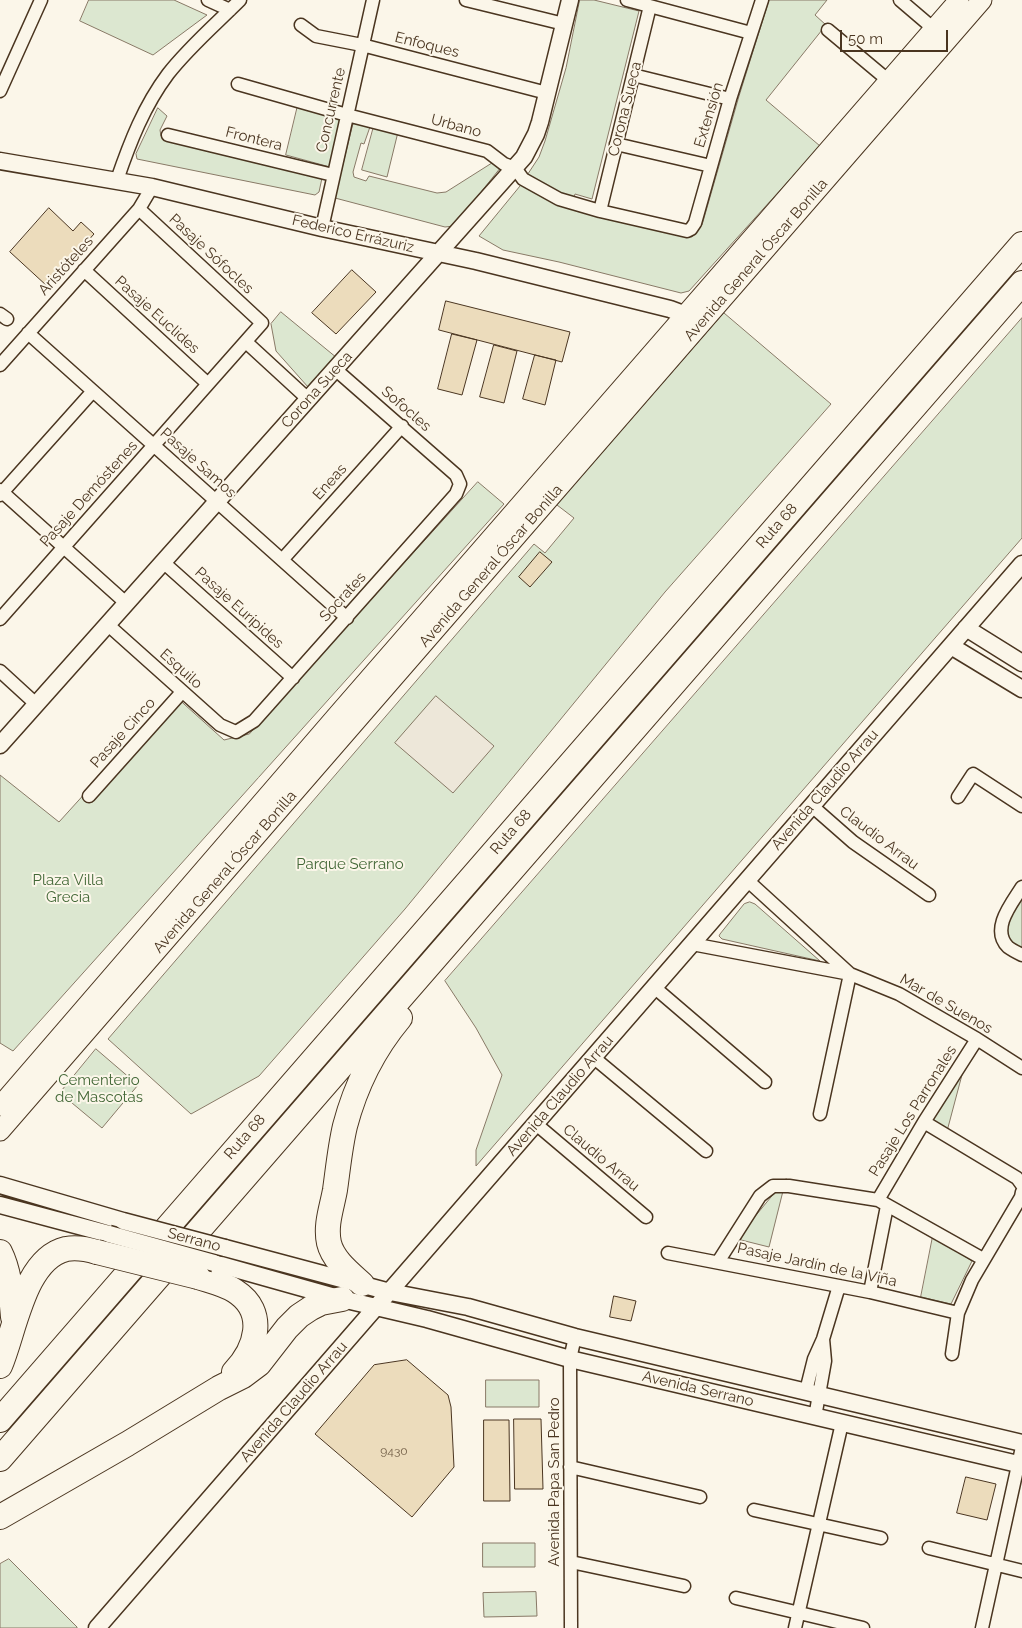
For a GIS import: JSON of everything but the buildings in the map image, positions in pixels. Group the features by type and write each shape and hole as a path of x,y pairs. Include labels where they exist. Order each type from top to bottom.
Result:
{"highway":[{"name":"Ruta 68","path":"0,1420 1022,244"},
{"name":"Ruta 68","path":"0,1459 1022,283"},
{"path":"362,1284 339,1261 329,1243 328,1228 340,1150 352,1104 359,1085 396,1022 440,970 505,879"},
{"path":"0,1366 31,1279 46,1260 66,1249 103,1243 206,1270 223,1285 245,1299 254,1315 255,1340 239,1367 219,1388"},
{"path":"0,1252 4,1259 11,1289 14,1329"},
{"path":"0,1517 127,1444 219,1388 243,1376 259,1364 287,1328 299,1316 311,1308 342,1298"}],"main road":[{"name":"Avenida General Óscar Bonilla","path":"0,1131 692,320 889,81 959,0"},
{"name":"Avenida General Óscar Bonilla","path":"0,1106 339,712 982,0"}],"street":[{"path":"0,91 41,0"},
{"path":"208,0 230,10"},
{"path":"117,180 137,126 160,86 180,61 240,0"},
{"name":"Concurrente","path":"322,228 373,0"},
{"path":"466,0 494,3 564,24"},
{"name":"Corona Sueca","path":"0,745 524,158 536,134 570,0"},
{"path":"626,0 751,33"},
{"name":"Extensión","path":"682,231 687,231 693,226 730,99 762,0"},
{"path":"900,0 934,29"},
{"name":"Corona Sueca","path":"600,211 650,6"},
{"name":"Enfoques","path":"301,25 316,36 547,93"},
{"path":"828,30 889,81"},
{"path":"633,75 730,99"},
{"name":"Urbano","path":"238,84 347,115 487,151 504,164 515,168 523,179 559,199 682,231"},
{"name":"Frontera","path":"168,135 333,175"},
{"path":"616,144 710,166"},
{"name":"Federico Errázuriz","path":"0,161 152,187 661,307 692,320"},
{"name":"Aristóteles","path":"0,364 139,209 152,187"},
{"name":"Pasaje Sófocles","path":"139,209 262,323"},
{"name":"Pasaje Euclides","path":"84,270 208,384"},
{"name":"Pasaje Demóstenes","path":"0,619 262,323"},
{"name":"Pasaje Samos","path":"28,333 347,618"},
{"path":"246,342 308,399"},
{"name":"Sofocles","path":"335,369 456,474"},
{"path":"93,391 1,492 126,603"},
{"name":"Eneas","path":"282,560 402,426"},
{"name":"Socrates","path":"236,732 254,720 293,678 456,494 460,484 456,474"},
{"name":"Pasaje Eurípides","path":"163,562 293,678"},
{"name":"Avenida Claudio Arrau","path":"96,1628 1022,564"},
{"name":"Esquilo","path":"107,624 220,725 236,732"},
{"path":"966,628 1022,663"},
{"path":"951,646 1022,689"},
{"path":"0,671 36,704"},
{"name":"Pasaje Cinco","path":"89,796 182,692"},
{"path":"958,797 973,774 1022,806"},
{"name":"Claudio Arrau","path":"812,806 853,842 929,895"},
{"name":"Mar de Suenos","path":"747,880 850,974"},
{"path":"1022,887 1004,916 1002,927 1003,938 1008,947 1022,955"},
{"name":"Mar de Suenos","path":"692,944 850,974 899,994 977,1039 1022,1068"},
{"path":"820,1114 850,974"},
{"path":"654,987 765,1082"},
{"name":"Pasaje Los Parronales","path":"870,1292 882,1203 924,1122 977,1039"},
{"path":"593,1057 706,1151"},
{"path":"924,1122 1017,1178 1022,1185"},
{"name":"Claudio Arrau","path":"536,1124 646,1217"},
{"name":"Serrano","path":"0,1185 123,1221 390,1292"},
{"path":"718,1262 760,1196 774,1186 789,1186 882,1203 983,1259"},
{"path":"952,1354 958,1313 972,1280 1022,1192"},
{"path":"0,1205 103,1243"},
{"name":"Pasaje Jardín de la Viña","path":"668,1253 870,1292 958,1313"},
{"name":"Serrano","path":"206,1270 342,1298 376,1307"},
{"path":"815,1417 813,1393 826,1361 824,1339 839,1286"},
{"name":"Avenida Serrano","path":"390,1292 468,1307 575,1337 1022,1443"},
{"name":"Avenida Serrano","path":"376,1307 570,1359 1020,1464"},
{"name":"Avenida Papa San Pedro","path":"571,1628 570,1359 575,1337"},
{"path":"795,1628 842,1423"},
{"path":"982,1628 1020,1464 1022,1447"},
{"path":"570,1467 700,1497"},
{"path":"754,1510 881,1538"},
{"path":"929,1548 1022,1571"},
{"path":"571,1562 684,1586"},
{"path":"736,1598 863,1628"}],"green space":[{"path":"89,0 174,0 207,15 153,55 80,21"},
{"path":"580,0 594,0 639,11 592,199 575,194 571,209 692,237 702,225 769,0 827,0 815,15 826,25 766,100 820,146 689,291 681,293 503,250 479,236 520,186 539,157 566,68"},
{"path":"298,105 343,116 330,167 286,155"},
{"path":"158,108 167,116 160,130 161,136 322,178 319,192 315,195 137,159 136,154"},
{"path":"354,121 371,124 364,144 361,143 353,172 354,177 366,181 369,176 437,193 446,192 495,161 501,167 454,226 445,227 335,198"},
{"path":"374,126 398,132 387,177 362,170"},
{"path":"281,312 337,358 308,387 276,351 271,324"},
{"name":"Parque Serrano","path":"724,313 831,404 665,592 405,909 259,1076 191,1114 108,1039 534,544 545,553 574,518 557,505"},
{"path":"1022,318 1022,538 476,1166 476,1150 502,1075 476,1028 445,981"},
{"name":"Plaza Villa Grecia","path":"478,482 504,504 13,1051 0,1043 0,775 59,822 174,695 224,740 249,734"},
{"path":"1022,887 1022,955 1008,947 1004,916"},
{"path":"750,902 755,904 820,961 722,939 719,936 720,934 744,904"},
{"name":"Cementerio de Mascotas","path":"96,1049 138,1085 102,1128 60,1093"},
{"path":"967,1056 946,1135 924,1122"},
{"path":"786,1179 769,1247 737,1239"},
{"path":"933,1236 972,1261 951,1304 921,1297"},
{"path":"486,1380 539,1380 539,1407 486,1407"},
{"path":"483,1543 535,1543 535,1567 483,1567"},
{"path":"9,1559 77,1628 0,1628 0,1564"},
{"path":"536,1592 537,1616 484,1617 483,1593"}],"shaded area":[{"path":"436,696 494,746 453,793 395,743"}]}
